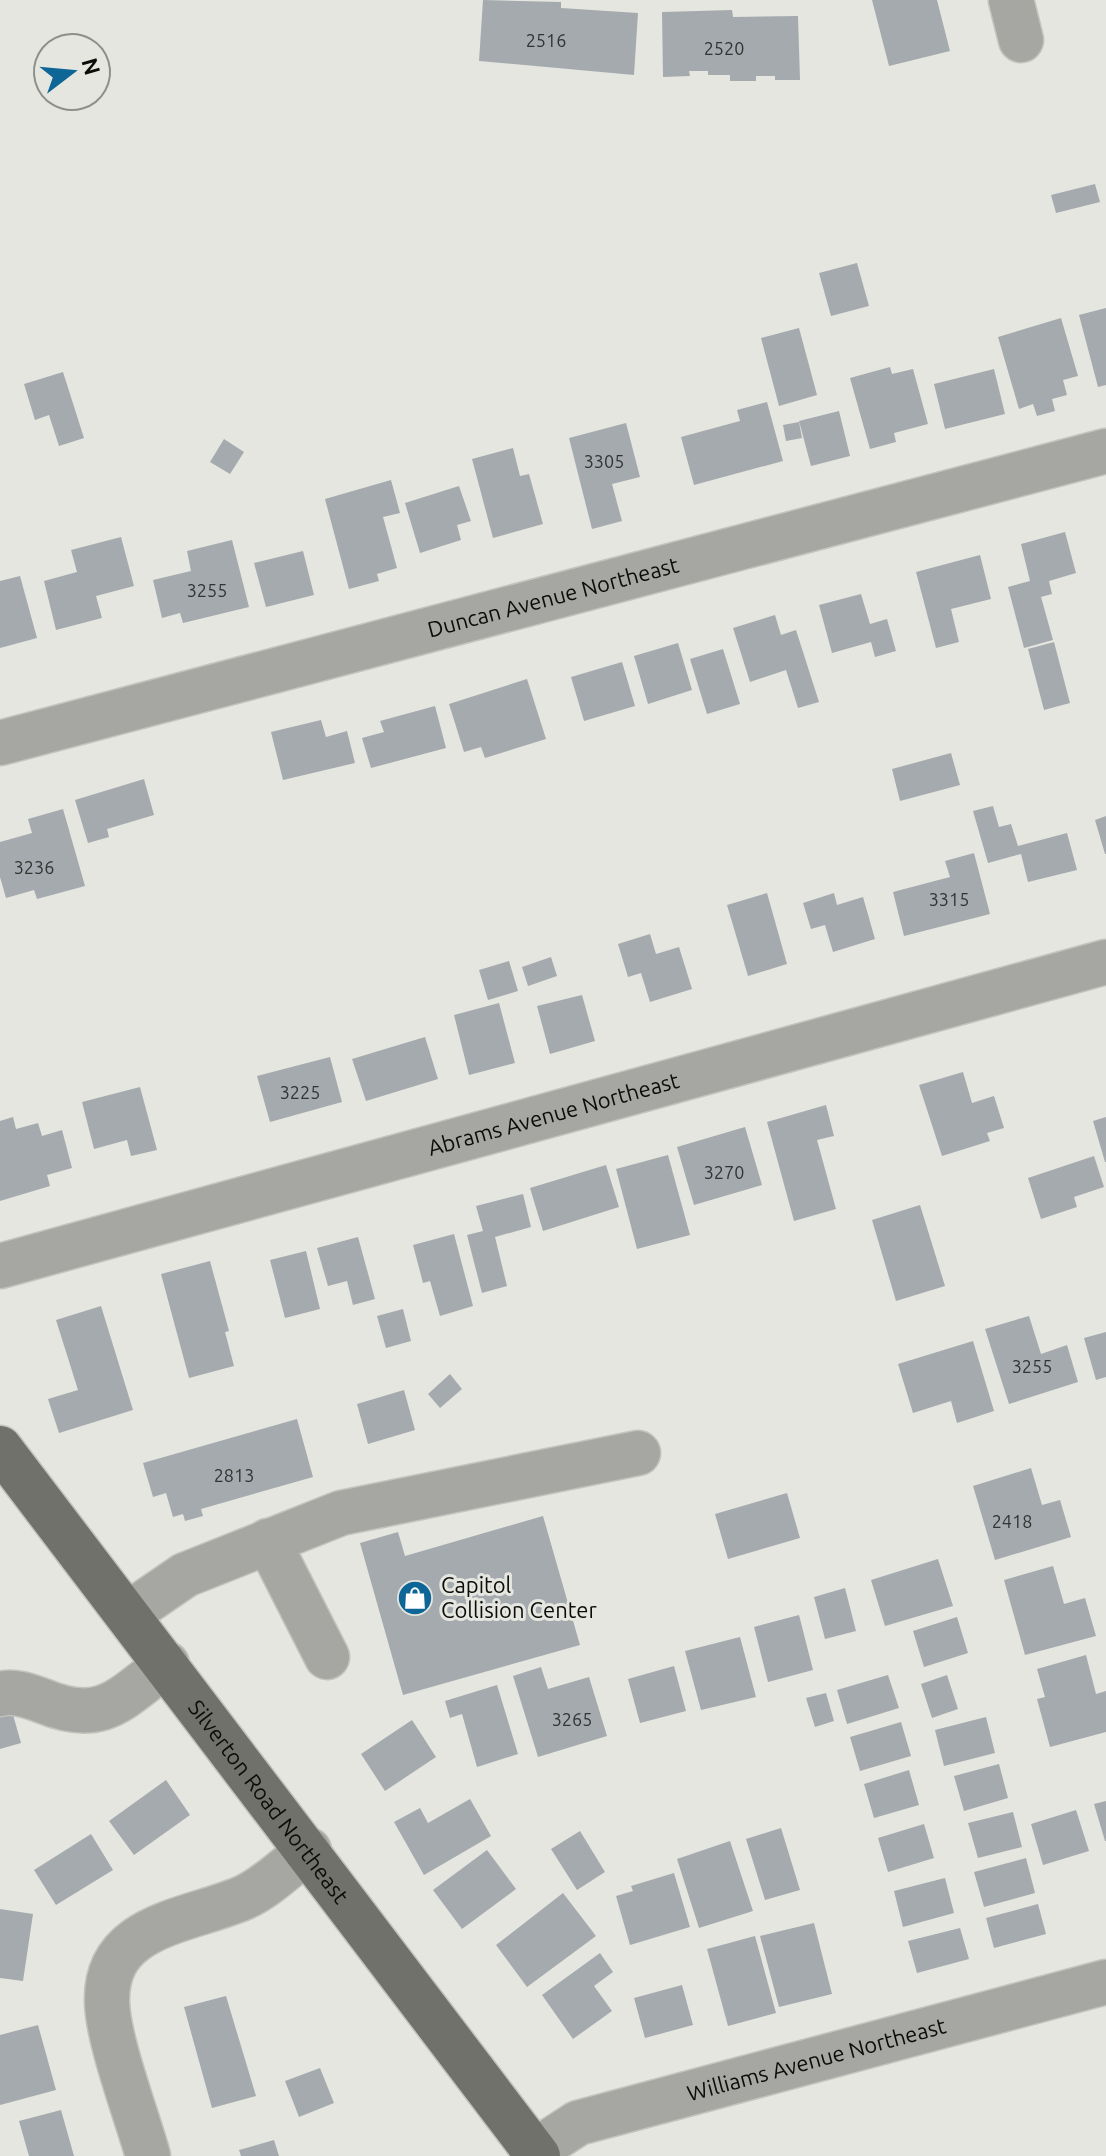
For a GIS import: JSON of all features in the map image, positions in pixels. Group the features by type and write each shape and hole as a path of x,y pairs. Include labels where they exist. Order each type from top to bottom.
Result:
{"main road":[{"name":"Silverton Road Northeast","path":"0,1448 537,2153"}],"street":[{"name":"Duncan Avenue Northeast","path":"0,743 1106,451"},
{"name":"Abrams Avenue Northeast","path":"0,1266 1106,962"},
{"path":"128,1614 185,1575 341,1513 638,1453"},
{"path":"268,1541 327,1657"},
{"path":"0,1694 29,1695 74,1713 92,1712 110,1705 167,1664"},
{"path":"148,2156 107,2005 109,1977 118,1957 136,1937 247,1896 309,1850"},
{"name":"Williams Avenue Northeast","path":"537,2153 578,2123 1106,1982"}],"building":[{"path":"483,0 561,2 561,8 638,13 634,75 479,61"},
{"path":"872,0 937,0 950,51 889,66"},
{"path":"732,10 733,17 798,16 800,80 756,76 756,81 730,81 730,75 708,75 708,71 689,71 690,76 663,77 662,12"},
{"path":"1095,184 1100,202 1056,213 1051,195"},
{"path":"857,263 869,306 831,316 819,273"},
{"path":"1106,308 1106,385 1098,387 1079,315"},
{"path":"1061,318 1078,376 1063,380 1067,395 1052,399 1055,411 1037,416 1033,404 1019,409 998,337"},
{"path":"799,328 817,395 779,406 761,338"},
{"path":"890,367 892,374 913,369 928,424 894,433 896,442 870,449 850,378"},
{"path":"994,369 1005,414 945,429 934,384"},
{"path":"63,372 84,438 59,446 49,415 35,420 24,384"},
{"path":"767,402 783,461 694,485 681,437 740,421 737,410"},
{"path":"839,411 850,456 811,466 799,421"},
{"path":"799,422 802,438 786,441 783,425"},
{"path":"626,423 640,477 612,484 622,521 592,529 569,438"},
{"path":"224,439 244,452 230,474 210,462"},
{"path":"513,448 520,476 529,474 543,524 493,538 472,459"},
{"path":"391,480 400,513 383,517 397,568 377,574 379,581 349,589 325,499"},
{"path":"459,486 471,521 457,525 461,540 420,553 405,503"},
{"path":"1065,532 1076,573 1049,581 1052,594 1041,597 1053,640 1024,648 1008,587 1030,581 1021,544"},
{"path":"121,537 134,586 96,596 102,618 56,630 44,581 77,572 71,550"},
{"path":"232,540 249,607 183,623 180,613 162,618 153,580 191,571 187,551"},
{"path":"303,551 314,595 266,607 254,563"},
{"path":"980,555 991,599 951,609 959,642 936,648 916,572"},
{"path":"20,576 37,638 0,648 0,581"},
{"path":"861,594 870,624 887,619 896,651 875,657 871,642 832,653 819,605"},
{"path":"775,615 781,635 796,630 819,702 798,708 786,670 750,682 733,628"},
{"path":"1054,642 1070,703 1044,710 1028,649"},
{"path":"678,643 692,690 648,704 634,656"},
{"path":"723,649 740,704 707,714 690,659"},
{"path":"622,662 635,706 584,721 571,677"},
{"path":"527,679 546,739 485,758 481,747 464,752 449,704"},
{"path":"435,706 446,748 371,768 362,738 384,732 380,721"},
{"path":"321,720 326,737 347,731 355,763 283,780 271,732"},
{"path":"951,753 960,785 900,801 892,769"},
{"path":"144,779 154,815 107,829 109,837 88,843 75,800"},
{"path":"993,806 999,827 1011,824 1018,846 1067,833 1077,870 1028,882 1021,854 988,863 973,811"},
{"path":"63,809 85,886 37,899 34,890 6,898 0,877 0,842 32,833 28,819"},
{"path":"1106,816 1106,854 1105,854 1095,820"},
{"path":"974,853 990,914 904,936 893,892 950,877 945,861"},
{"path":"767,893 787,964 748,976 727,905"},
{"path":"834,893 837,905 863,897 875,939 833,952 825,925 811,929 803,903"},
{"path":"650,934 656,954 679,947 692,989 650,1002 641,973 628,977 618,944"},
{"path":"551,957 557,976 528,986 522,967"},
{"path":"509,961 518,991 488,1000 479,970"},
{"path":"582,995 595,1041 550,1054 537,1006"},
{"path":"499,1003 515,1063 469,1075 454,1015"},
{"path":"425,1037 438,1079 366,1101 352,1059"},
{"path":"330,1057 342,1102 270,1122 257,1076"},
{"path":"963,1072 972,1103 994,1096 1004,1128 987,1133 990,1141 942,1156 919,1085"},
{"path":"140,1087 157,1150 131,1156 127,1140 94,1149 82,1102"},
{"path":"826,1105 834,1136 817,1140 836,1209 794,1221 767,1122"},
{"path":"13,1117 16,1129 38,1123 42,1136 62,1130 72,1168 47,1175 50,1186 0,1201 0,1121"},
{"path":"1106,1117 1106,1162 1105,1162 1093,1121"},
{"path":"745,1127 762,1185 694,1205 677,1147"},
{"path":"668,1155 690,1235 637,1249 616,1169"},
{"path":"1094,1156 1104,1187 1074,1197 1077,1207 1041,1219 1028,1178"},
{"path":"606,1165 619,1207 543,1231 530,1188"},
{"path":"523,1194 531,1227 495,1237 507,1286 482,1293 467,1235 483,1231 476,1206"},
{"path":"920,1205 945,1286 896,1301 872,1220"},
{"path":"454,1234 473,1306 440,1316 430,1281 423,1283 413,1245"},
{"path":"358,1237 375,1299 353,1305 347,1281 328,1286 317,1248"},
{"path":"306,1251 320,1309 285,1318 270,1260"},
{"path":"210,1261 229,1331 225,1332 234,1366 189,1378 161,1274"},
{"path":"101,1306 133,1410 59,1433 48,1399 78,1390 56,1320"},
{"path":"403,1309 411,1341 386,1348 377,1316"},
{"path":"1029,1316 1041,1354 1067,1345 1078,1382 1009,1404 985,1329"},
{"path":"1106,1332 1106,1377 1096,1380 1084,1338"},
{"path":"973,1341 994,1411 957,1423 951,1401 913,1413 898,1364"},
{"path":"450,1374 462,1389 440,1408 428,1394"},
{"path":"404,1390 415,1430 368,1444 357,1404"},
{"path":"297,1419 313,1477 201,1509 203,1516 185,1521 183,1514 173,1517 166,1493 153,1497 143,1463"},
{"path":"1031,1468 1042,1505 1060,1500 1071,1537 995,1560 973,1486"},
{"path":"787,1493 800,1538 728,1559 715,1514"},
{"path":"543,1516 580,1645 403,1695 360,1543 398,1532 405,1556"},
{"path":"938,1559 953,1606 885,1626 871,1580"},
{"path":"1053,1566 1064,1604 1085,1598 1096,1636 1025,1655 1004,1580"},
{"path":"845,1588 856,1631 825,1639 814,1597"},
{"path":"799,1615 813,1670 768,1682 754,1627"},
{"path":"957,1617 968,1653 924,1667 913,1631"},
{"path":"740,1637 756,1697 701,1710 685,1651"},
{"path":"1086,1655 1096,1694 1106,1691 1106,1732 1050,1747 1037,1699 1045,1697 1037,1669"},
{"path":"674,1666 686,1711 640,1723 628,1679"},
{"path":"541,1667 548,1689 589,1677 607,1736 538,1757 513,1676"},
{"path":"888,1675 899,1708 847,1724 837,1690"},
{"path":"947,1675 958,1709 932,1718 921,1684"},
{"path":"497,1685 518,1754 477,1767 462,1714 450,1718 445,1701"},
{"path":"826,1693 834,1721 815,1727 806,1698"},
{"path":"12,1711 21,1743 0,1749 0,1714"},
{"path":"986,1717 995,1753 944,1766 935,1730"},
{"path":"412,1720 436,1757 385,1791 361,1754"},
{"path":"901,1722 911,1756 860,1771 850,1737"},
{"path":"999,1764 1008,1798 964,1811 954,1776"},
{"path":"909,1770 919,1805 874,1818 864,1784"},
{"path":"166,1780 190,1815 134,1855 109,1821"},
{"path":"470,1799 491,1836 424,1875 394,1822 420,1808 428,1823"},
{"path":"1106,1801 1106,1841 1105,1841 1094,1804"},
{"path":"1076,1810 1089,1851 1043,1865 1031,1824"},
{"path":"1013,1812 1022,1847 978,1858 968,1823"},
{"path":"924,1824 934,1858 888,1872 878,1838"},
{"path":"781,1828 800,1890 765,1900 746,1839"},
{"path":"580,1831 605,1872 577,1890 551,1849"},
{"path":"91,1834 113,1870 56,1905 34,1870"},
{"path":"730,1841 753,1911 699,1928 677,1859"},
{"path":"487,1850 516,1889 462,1929 433,1890"},
{"path":"1026,1858 1035,1893 984,1907 974,1872"},
{"path":"674,1873 690,1927 630,1945 616,1896 633,1891 631,1886"},
{"path":"945,1878 954,1913 903,1927 894,1891"},
{"path":"563,1893 596,1936 527,1987 496,1945"},
{"path":"1038,1904 1046,1934 994,1948 986,1918"},
{"path":"0,1909 33,1914 23,1981 0,1978"},
{"path":"814,1923 832,1994 779,2007 760,1936"},
{"path":"960,1928 969,1959 917,1973 908,1941"},
{"path":"755,1936 776,2013 728,2026 707,1949"},
{"path":"600,1953 613,1972 594,1986 612,2011 573,2039 542,1995"},
{"path":"682,1985 693,2025 645,2038 634,1998"},
{"path":"226,1996 256,2096 212,2108 184,2007"},
{"path":"38,2025 56,2090 0,2105 0,2035"},
{"path":"320,2068 334,2103 299,2117 285,2081"},
{"path":"61,2110 74,2156 29,2156 19,2121"},
{"path":"274,2140 279,2156 241,2156 239,2150"}],"place":[{"name":"Capitol Collision Center","path":"415,1598"}]}
